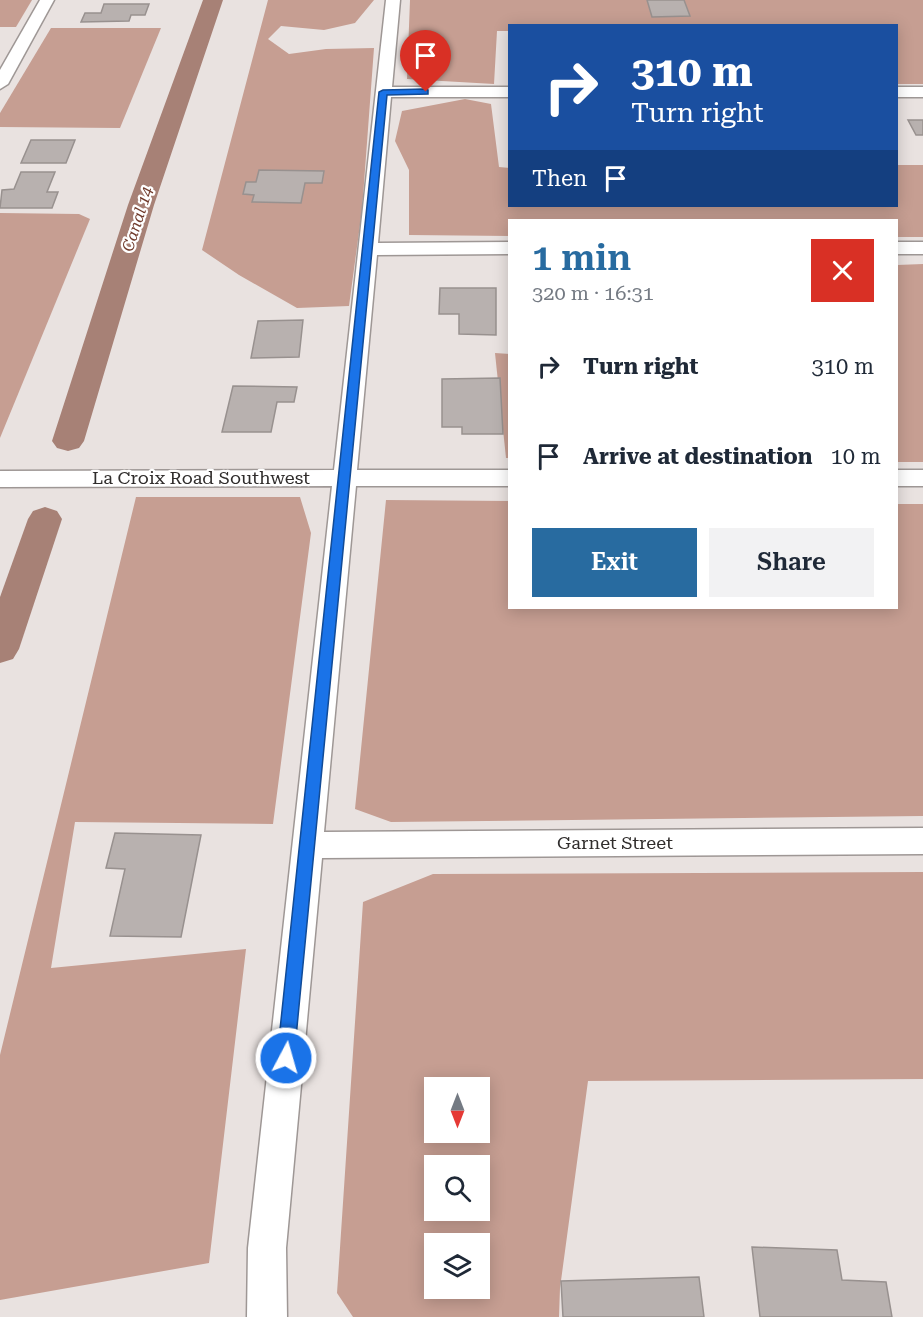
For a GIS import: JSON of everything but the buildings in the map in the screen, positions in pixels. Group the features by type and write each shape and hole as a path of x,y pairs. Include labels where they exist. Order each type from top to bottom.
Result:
{"street":[{"path":"0,84 47,0"},
{"path":"267,1317 267,1248 393,0"},
{"path":"383,92 508,92"},
{"path":"898,92 923,92"},
{"path":"368,249 508,248"},
{"path":"898,248 923,248"},
{"name":"La Croix Road Southwest","path":"0,479 508,477"},
{"path":"898,477 923,477"},
{"name":"Garnet Street","path":"306,845 923,842"}],"shaded area":[{"path":"0,0 32,0 16,27 0,27"},
{"path":"268,0 374,0 355,23 324,30 281,26 268,39 289,54 326,49 374,48 362,210 349,306 297,308 239,275 202,250"},
{"path":"410,0 923,0 923,84 898,84 898,24 508,24 508,31 497,31 494,84 407,79"},
{"path":"51,28 161,28 120,128 0,127 0,113"},
{"path":"465,99 491,104 499,167 508,168 508,207 898,207 898,165 923,165 923,237 898,237 898,219 508,219 508,236 409,235 409,170 395,141 402,111"},
{"path":"0,213 79,214 90,219 0,438"},
{"path":"923,264 923,462 898,462 898,265"},
{"path":"495,353 508,354 508,458 506,458"},
{"path":"136,497 300,497 311,533 273,824 75,822 51,968 246,949 209,1263 0,1300 0,1055"},
{"path":"386,500 508,501 508,609 898,609 898,504 923,504 923,816 391,822 355,809"},
{"path":"923,872 923,1079 588,1081 560,1288 559,1317 353,1317 337,1293 363,902 433,874"}],"waterway":[{"name":"Canal 14","path":"68,441 141,205 213,0"},
{"name":"Canal 14","path":"0,649 45,519"}],"route":[{"path":"286,1058 383,92 426,92"}]}
